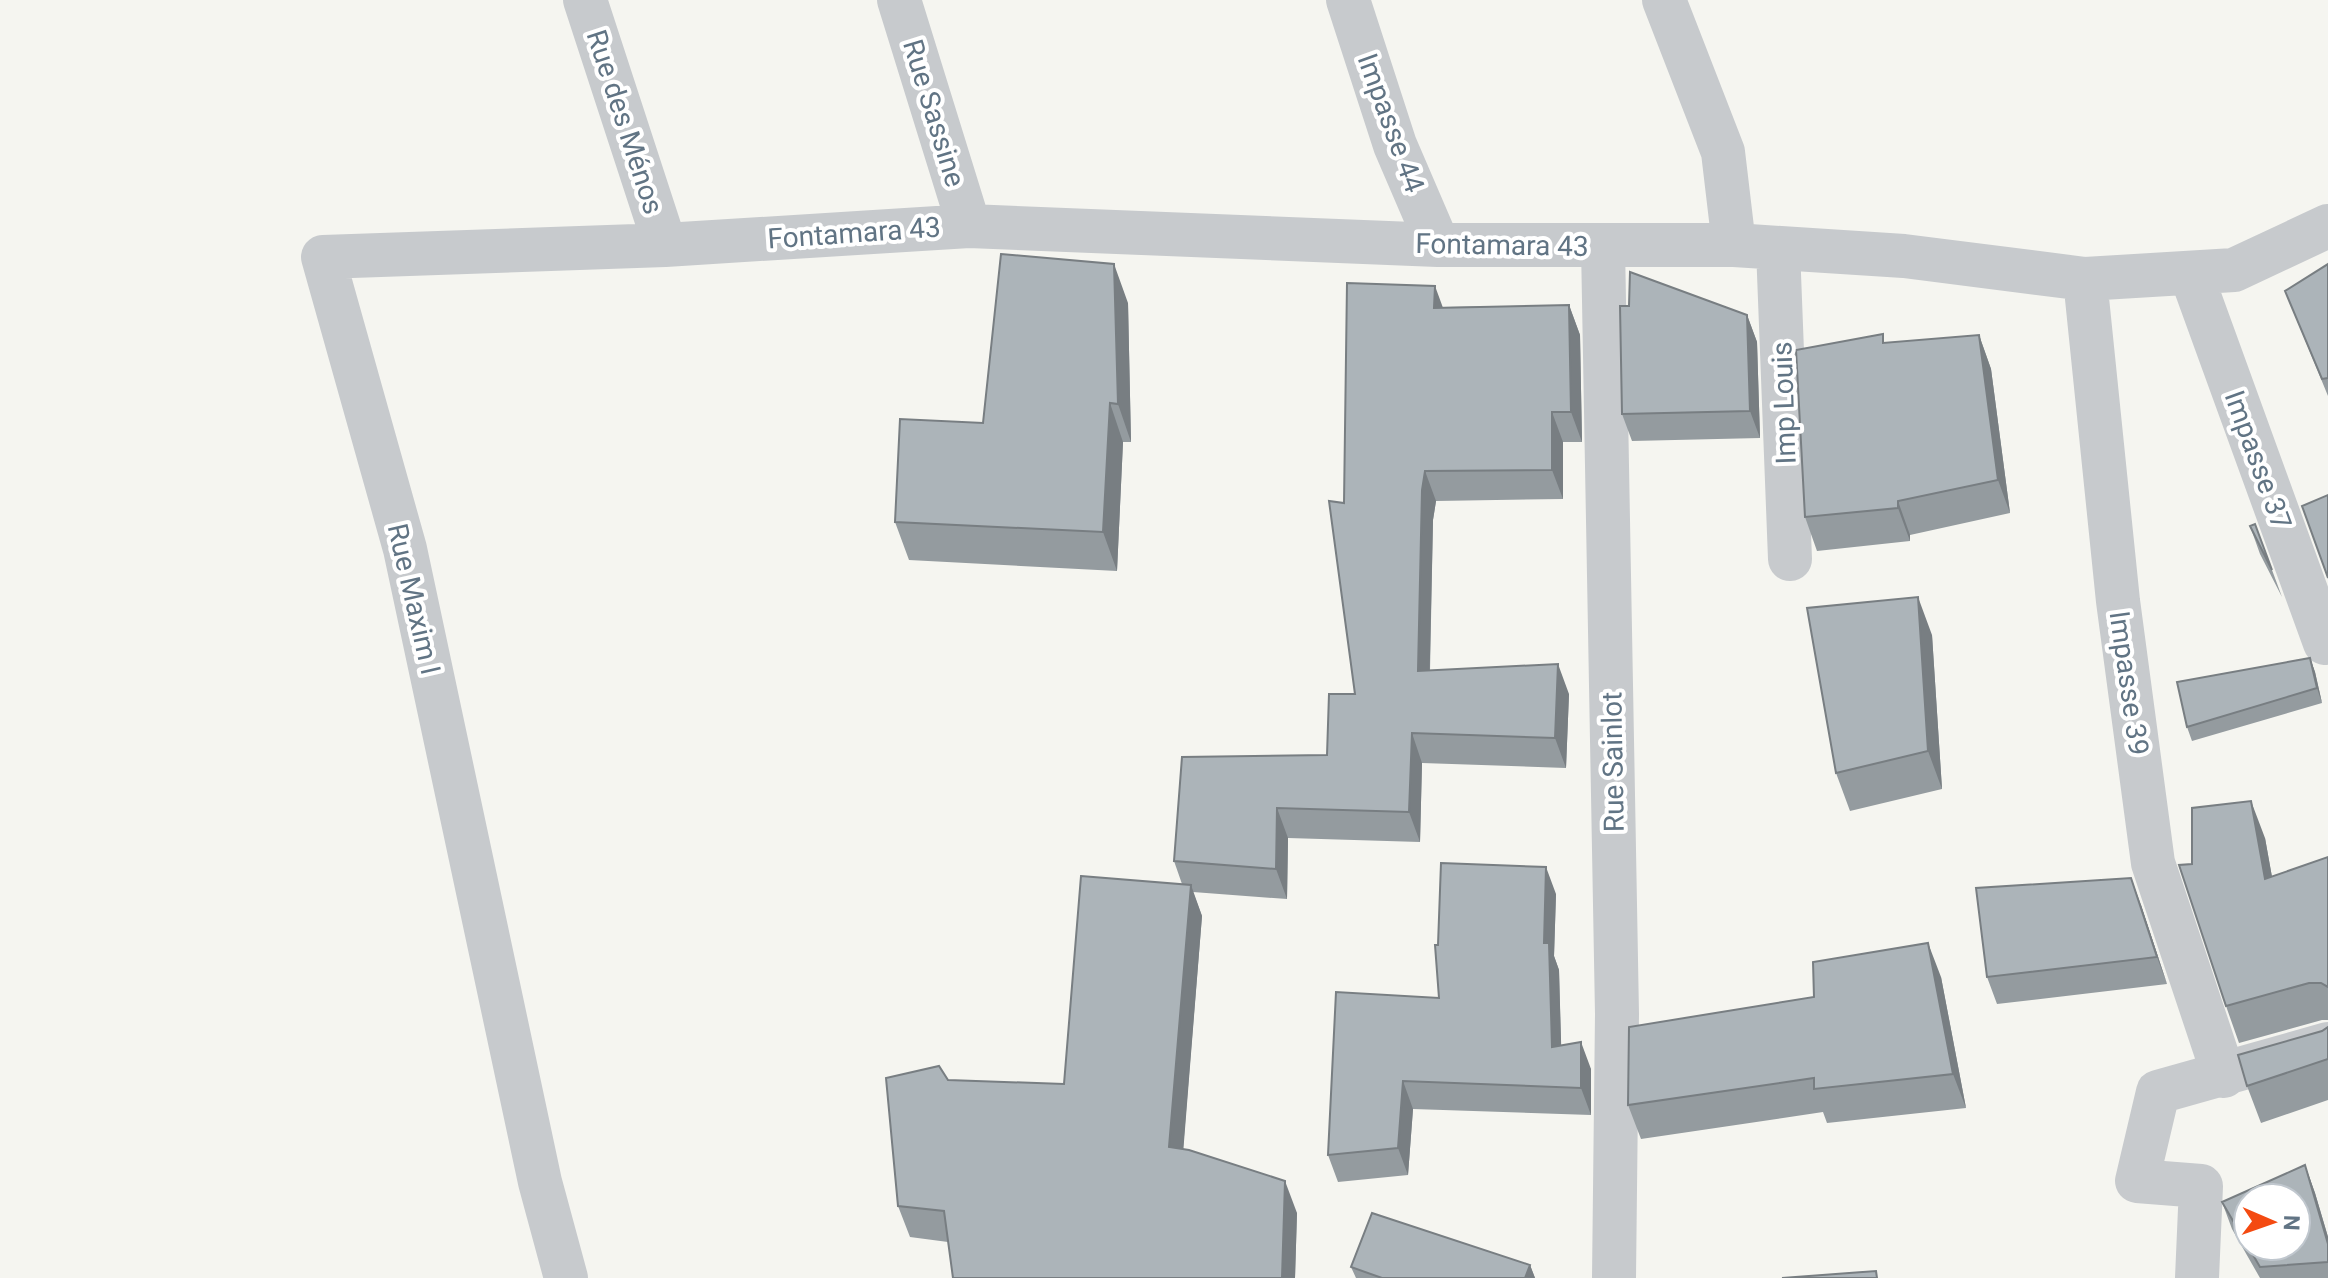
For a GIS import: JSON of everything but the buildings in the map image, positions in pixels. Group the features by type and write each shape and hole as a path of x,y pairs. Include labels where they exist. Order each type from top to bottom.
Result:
{"street":[{"name":"Rue des Ménos","path":"585,0 665,245"},
{"name":"Rue Sassine","path":"899,0 969,226"},
{"name":"Impasse 44","path":"1348,0 1395,145 1438,245"},
{"path":"1664,0 1723,152 1734,245"},
{"name":"Fontamara 43","path":"665,245 969,226 1438,245 1734,245 1904,256 2085,279 2234,270 2328,226"},
{"name":"Rue Maxim I","path":"566,1278 540,1182 405,549 323,257 665,245"},
{"name":"Rue Sainlot","path":"1603,246 1617,1014 1614,1278"},
{"name":"Imp Louis","path":"1778,248 1790,559"},
{"name":"Impasse 37","path":"2191,274 2325,643 2328,642"},
{"name":"Impasse 39","path":"2085,279 2118,601 2153,863 2224,1076"},
{"path":"2197,1278 2201,1186 2137,1181 2158,1092 2224,1076 2328,1044"}]}
